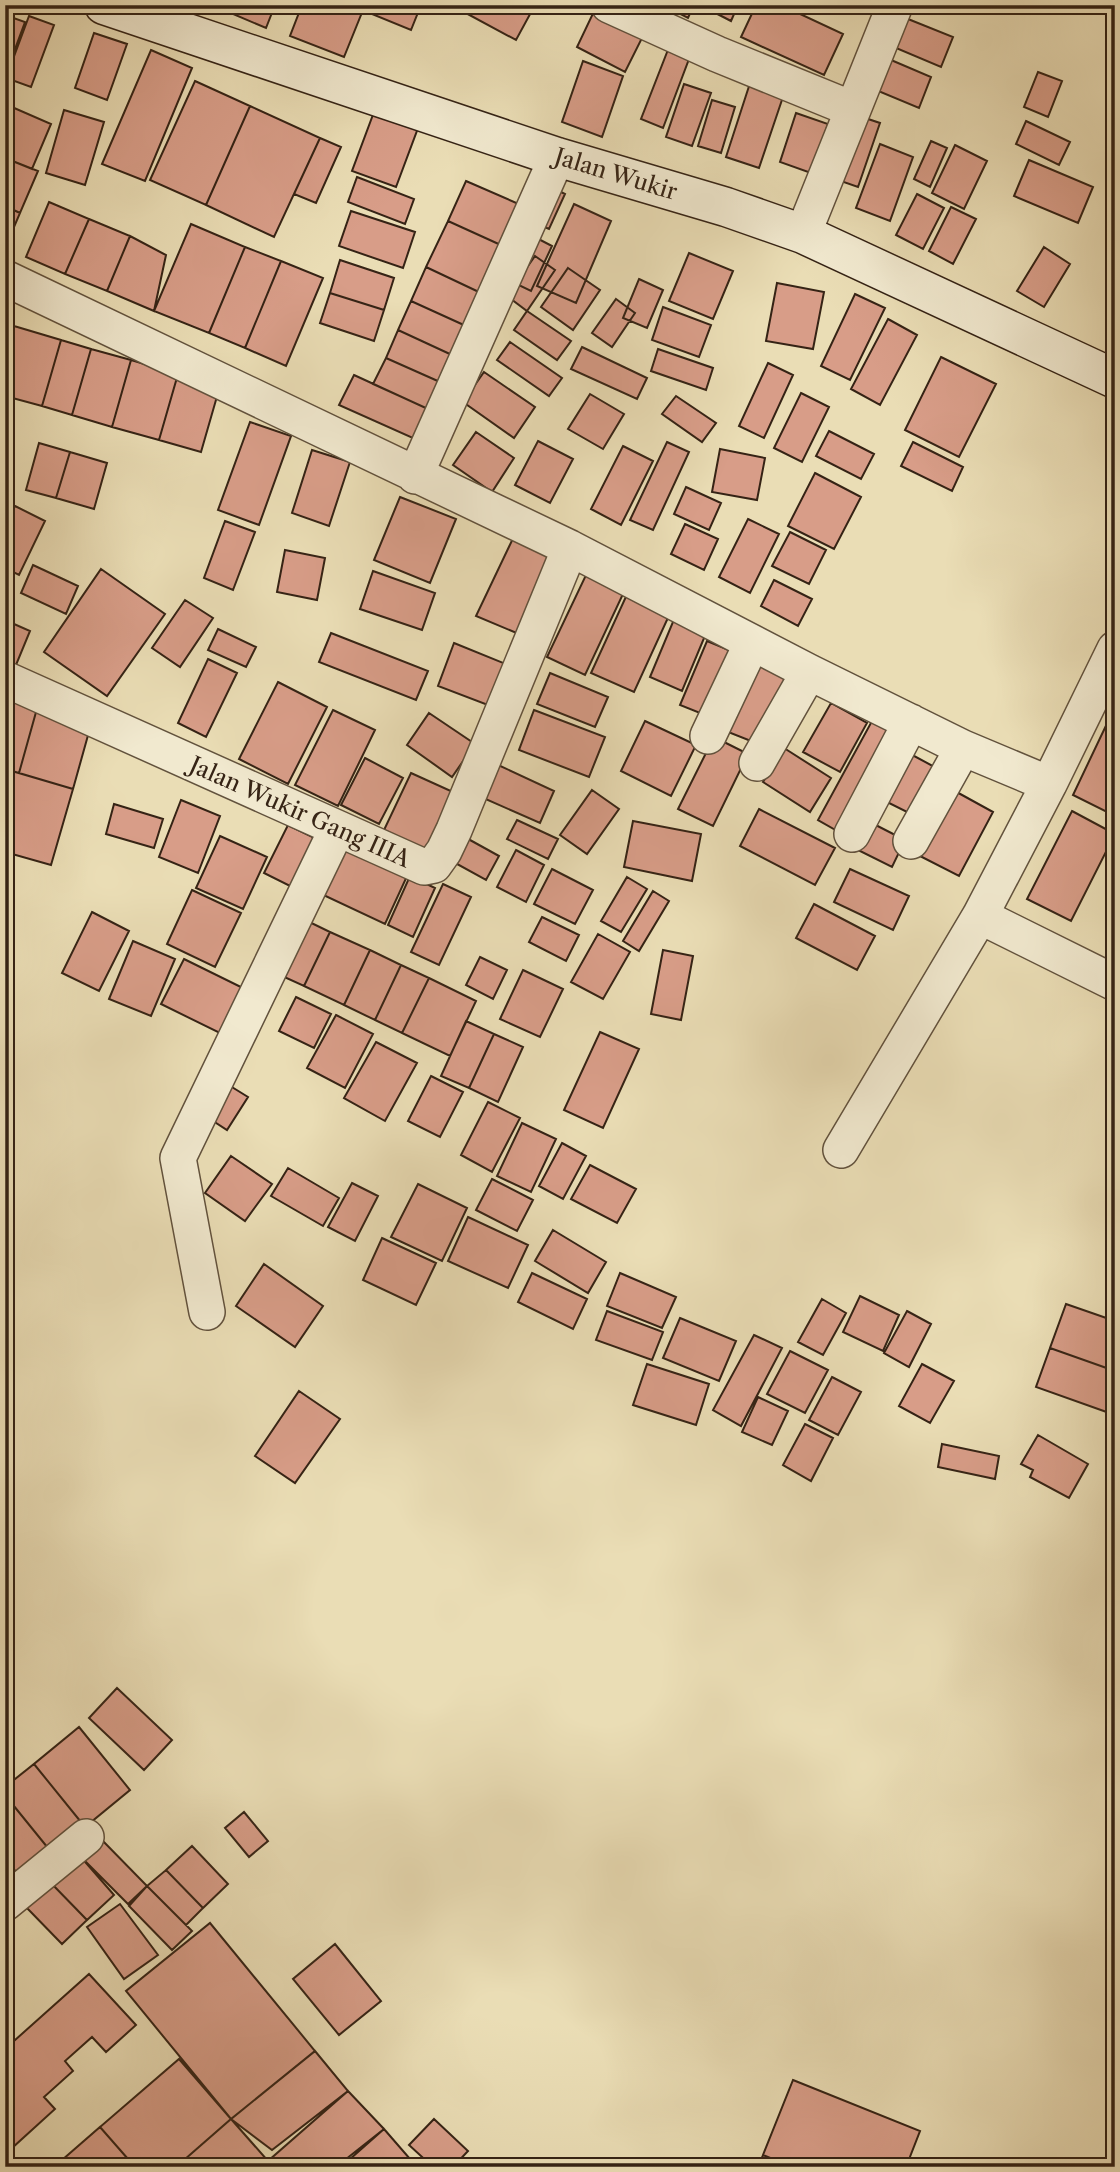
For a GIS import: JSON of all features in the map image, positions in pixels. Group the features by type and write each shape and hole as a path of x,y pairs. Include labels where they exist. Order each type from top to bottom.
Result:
{"street":[{"path":"609,5 717,54 852,109"},
{"path":"803,234 895,5"},
{"name":"Jalan Wukir","path":"114,7 557,157 726,207 803,234 1115,379"},
{"path":"415,476 557,157"},
{"path":"5,278 570,548 911,723 1049,785"},
{"name":"Jalan Wukir Gang IIIA","path":"5,679 424,867 434,865 454,830 570,548"},
{"path":"708,736 752,643"},
{"path":"841,1150 980,916 1049,785 1104,699 1115,649"},
{"path":"757,763 809,672"},
{"path":"852,834 911,723"},
{"path":"911,841 963,748"},
{"path":"207,1312 178,1158 337,829"},
{"path":"980,916 1115,983"},
{"path":"5,1903 86,1837"}],"building":[{"path":"212,5 275,5 266,28"},
{"path":"302,5 365,5 344,57 290,36"},
{"path":"370,5 421,5 411,30 367,12"},
{"path":"451,5 535,5 516,40"},
{"path":"597,5 646,30 625,72 577,47"},
{"path":"663,5 694,5 688,18"},
{"path":"700,5 738,5 731,21"},
{"path":"756,5 781,5 843,34 824,75 741,37"},
{"path":"1008,5 1024,5 1022,11"},
{"path":"5,15 25,22 5,76"},
{"path":"29,16 54,25 31,87 6,78"},
{"path":"908,19 953,37 941,67 896,48"},
{"path":"94,33 127,44 107,100 75,88"},
{"path":"671,42 692,51 663,128 641,119"},
{"path":"151,50 192,68 145,181 102,164"},
{"path":"884,57 931,77 919,108 871,88"},
{"path":"583,61 623,76 602,137 562,122"},
{"path":"1038,72 1062,81 1048,117 1024,107"},
{"path":"752,77 786,88 759,168 726,157"},
{"path":"195,81 250,106 206,205 150,180"},
{"path":"684,84 711,93 692,146 666,137"},
{"path":"712,100 735,107 721,153 698,146"},
{"path":"5,104 51,124 32,169 5,158"},
{"path":"250,106 320,138 274,237 206,205"},
{"path":"64,110 104,122 85,185 46,173"},
{"path":"374,112 418,128 396,187 352,171"},
{"path":"796,113 828,124 811,173 780,162"},
{"path":"853,114 880,123 858,187 832,178"},
{"path":"1026,121 1070,142 1059,165 1016,144"},
{"path":"320,138 341,147 316,203 294,194"},
{"path":"931,141 947,148 930,187 914,179"},
{"path":"880,144 913,157 890,221 856,208"},
{"path":"955,145 987,161 964,209 932,193"},
{"path":"5,158 38,171 20,213 5,206"},
{"path":"1029,160 1093,187 1078,223 1014,196"},
{"path":"357,177 414,199 405,224 348,202"},
{"path":"466,181 521,205 503,246 448,221"},
{"path":"551,187 565,194 549,229 535,223"},
{"path":"917,194 944,208 923,249 896,235"},
{"path":"49,202 89,219 65,274 26,257"},
{"path":"574,204 611,221 576,303 537,286"},
{"path":"5,206 20,213 8,241 5,240"},
{"path":"951,207 976,219 953,264 929,251"},
{"path":"351,211 415,232 403,268 339,246"},
{"path":"89,219 130,236 107,291 65,274"},
{"path":"448,221 503,246 481,293 426,267"},
{"path":"191,224 245,247 209,333 154,311"},
{"path":"527,233 552,246 531,291 506,279"},
{"path":"130,236 166,255 154,311 107,291"},
{"path":"245,247 281,261 245,348 209,333"},
{"path":"1044,247 1070,264 1044,307 1017,291"},
{"path":"689,253 733,271 713,319 669,301"},
{"path":"535,256 555,270 527,311 507,296"},
{"path":"340,260 394,278 384,310 330,293"},
{"path":"281,261 323,278 286,366 245,348"},
{"path":"426,267 481,293 466,326 411,301"},
{"path":"568,268 600,290 573,330 541,307"},
{"path":"639,279 663,290 647,328 623,318"},
{"path":"777,283 824,292 813,349 766,341"},
{"path":"330,293 384,310 374,341 320,323"},
{"path":"855,294 885,308 850,380 821,366"},
{"path":"616,299 635,313 612,347 592,333"},
{"path":"411,301 466,326 452,355 398,330"},
{"path":"663,307 711,325 699,357 652,340"},
{"path":"527,311 571,341 557,360 514,330"},
{"path":"888,319 917,335 880,405 851,389"},
{"path":"5,324 14,326 5,357"},
{"path":"14,326 61,340 42,406 5,396 5,357"},
{"path":"398,330 452,355 440,382 386,358"},
{"path":"61,340 91,349 72,415 42,406"},
{"path":"510,342 562,378 549,396 497,360"},
{"path":"582,347 647,378 637,399 571,369"},
{"path":"91,349 131,360 112,427 72,415"},
{"path":"658,349 713,368 706,390 651,371"},
{"path":"941,357 996,384 959,457 905,430"},
{"path":"386,358 440,382 428,409 373,384"},
{"path":"131,360 178,374 159,440 112,427"},
{"path":"768,363 793,375 764,438 739,426"},
{"path":"484,372 535,407 514,438 463,402"},
{"path":"178,374 220,386 201,452 159,440"},
{"path":"354,375 428,409 415,439 339,405"},
{"path":"801,393 829,407 802,462 774,448"},
{"path":"590,394 624,414 603,449 568,429"},
{"path":"676,396 716,423 702,442 662,414"},
{"path":"250,422 291,436 259,525 218,510"},
{"path":"829,431 874,454 861,479 816,456"},
{"path":"476,432 514,458 492,492 453,465"},
{"path":"538,441 573,459 550,503 515,485"},
{"path":"667,442 689,452 653,530 630,520"},
{"path":"913,442 963,467 952,491 901,466"},
{"path":"39,443 70,452 56,498 26,490"},
{"path":"623,446 653,461 621,525 591,509"},
{"path":"720,449 765,458 757,500 712,492"},
{"path":"312,450 350,462 329,526 292,513"},
{"path":"70,452 107,463 94,509 56,498"},
{"path":"815,473 861,497 834,549 788,526"},
{"path":"686,487 721,503 709,530 674,514"},
{"path":"400,497 456,519 430,583 374,560"},
{"path":"15,506 45,521 19,575 5,568 5,526"},
{"path":"748,519 779,534 750,593 719,577"},
{"path":"225,521 255,532 233,590 204,578"},
{"path":"685,524 718,539 704,570 671,554"},
{"path":"517,530 564,553 526,637 476,616"},
{"path":"790,532 826,550 809,584 772,566"},
{"path":"285,550 325,558 317,600 277,592"},
{"path":"33,565 78,586 66,614 21,593"},
{"path":"101,569 165,614 107,696 44,652"},
{"path":"373,571 435,593 422,630 360,609"},
{"path":"586,575 623,594 585,675 547,657"},
{"path":"774,580 812,599 798,626 761,606"},
{"path":"629,590 672,609 634,692 591,673"},
{"path":"185,600 213,618 180,667 152,648"},
{"path":"675,617 707,631 682,691 650,677"},
{"path":"5,620 30,631 16,665 5,661"},
{"path":"218,629 256,647 246,667 208,650"},
{"path":"331,633 428,671 416,700 319,662"},
{"path":"707,641 741,655 715,719 680,705"},
{"path":"454,643 518,669 501,710 438,686"},
{"path":"750,657 798,682 761,745 718,728"},
{"path":"208,659 237,673 206,737 178,723"},
{"path":"550,673 608,697 595,727 537,704"},
{"path":"278,682 327,707 288,784 239,759"},
{"path":"5,696 38,705 19,773 5,769"},
{"path":"831,703 867,723 840,772 803,752"},
{"path":"38,705 92,721 73,789 19,773"},
{"path":"333,710 375,730 338,806 295,785"},
{"path":"534,710 605,737 589,777 519,750"},
{"path":"429,713 475,744 452,777 407,745"},
{"path":"1112,713 1115,715 1115,816 1073,795"},
{"path":"645,721 696,745 671,796 621,771"},
{"path":"872,721 901,737 846,836 818,820"},
{"path":"714,737 748,754 713,826 678,809"},
{"path":"784,748 831,778 810,812 763,782"},
{"path":"903,750 942,771 919,818 875,796"},
{"path":"365,758 403,778 379,824 341,805"},
{"path":"496,764 554,791 540,823 481,797"},
{"path":"5,769 73,789 51,865 5,852"},
{"path":"411,773 464,797 437,855 384,830"},
{"path":"592,790 619,809 587,854 560,835"},
{"path":"953,790 993,812 959,876 918,855"},
{"path":"181,800 220,816 198,873 159,857"},
{"path":"114,804 163,819 154,848 106,834"},
{"path":"759,809 835,848 815,885 740,846"},
{"path":"1072,811 1115,834 1071,921 1027,899"},
{"path":"862,818 905,840 892,867 848,845"},
{"path":"517,820 558,839 548,859 507,839"},
{"path":"633,821 701,834 692,881 624,867"},
{"path":"288,825 331,846 308,895 264,873"},
{"path":"461,835 499,856 486,880 448,859"},
{"path":"220,836 267,857 243,909 196,888"},
{"path":"340,842 408,874 385,924 317,892"},
{"path":"516,850 544,865 526,902 497,887"},
{"path":"552,869 593,890 575,924 534,904"},
{"path":"850,869 909,896 893,930 834,902"},
{"path":"410,876 435,888 413,937 388,925"},
{"path":"627,877 647,889 621,932 601,921"},
{"path":"443,884 471,897 439,965 411,952"},
{"path":"192,890 241,913 215,967 167,944"},
{"path":"653,891 669,901 639,951 623,941"},
{"path":"814,904 875,936 857,970 796,938"},
{"path":"92,912 129,931 99,991 62,973"},
{"path":"297,916 330,932 304,986 271,971"},
{"path":"542,917 579,935 566,961 529,942"},
{"path":"330,932 370,950 344,1005 304,986"},
{"path":"598,934 630,952 603,999 571,982"},
{"path":"133,941 175,959 151,1016 109,999"},
{"path":"370,950 401,965 375,1020 344,1005"},
{"path":"663,950 693,956 681,1020 651,1014"},
{"path":"480,957 507,970 493,999 466,985"},
{"path":"184,959 251,992 228,1037 161,1004"},
{"path":"401,965 429,978 402,1033 375,1020"},
{"path":"523,970 563,989 540,1037 500,1019"},
{"path":"429,978 476,1001 450,1056 402,1033"},
{"path":"296,997 331,1014 314,1048 279,1031"},
{"path":"336,1015 373,1034 345,1088 307,1068"},
{"path":"466,1021 494,1034 469,1088 441,1076"},
{"path":"600,1032 639,1049 603,1128 564,1110"},
{"path":"494,1034 523,1047 498,1102 469,1088"},
{"path":"376,1042 417,1063 385,1121 344,1098"},
{"path":"431,1076 463,1092 440,1137 408,1121"},
{"path":"227,1084 248,1097 227,1130 207,1117"},
{"path":"488,1102 520,1118 492,1172 461,1155"},
{"path":"522,1123 556,1139 531,1192 497,1176"},
{"path":"562,1143 586,1156 563,1199 539,1186"},
{"path":"231,1156 272,1184 245,1221 205,1193"},
{"path":"590,1165 636,1189 617,1223 571,1199"},
{"path":"288,1168 339,1198 323,1226 271,1196"},
{"path":"492,1179 533,1200 517,1231 476,1210"},
{"path":"352,1183 378,1196 355,1241 328,1227"},
{"path":"418,1184 467,1208 442,1261 391,1237"},
{"path":"468,1217 528,1245 508,1288 448,1261"},
{"path":"553,1230 606,1262 588,1293 535,1261"},
{"path":"382,1238 436,1263 416,1305 363,1280"},
{"path":"264,1264 323,1306 295,1347 236,1306"},
{"path":"532,1273 587,1299 573,1329 518,1302"},
{"path":"620,1273 676,1297 662,1328 607,1306"},
{"path":"860,1296 899,1315 883,1351 843,1332"},
{"path":"822,1299 846,1313 823,1355 798,1342"},
{"path":"1066,1304 1115,1321 1115,1371 1050,1348"},
{"path":"607,1311 663,1332 652,1360 596,1340"},
{"path":"907,1311 931,1324 909,1367 884,1353"},
{"path":"680,1318 736,1341 719,1381 663,1358"},
{"path":"754,1335 782,1348 741,1426 713,1410"},
{"path":"1050,1348 1115,1371 1115,1415 1036,1387"},
{"path":"790,1351 828,1370 805,1413 767,1394"},
{"path":"647,1364 709,1384 696,1425 633,1405"},
{"path":"922,1364 954,1381 930,1423 899,1406"},
{"path":"832,1377 861,1392 838,1435 809,1420"},
{"path":"299,1391 340,1419 295,1483 255,1456"},
{"path":"758,1397 788,1411 772,1445 742,1432"},
{"path":"805,1424 833,1438 811,1481 783,1465"},
{"path":"1038,1435 1088,1464 1069,1498 1030,1477 1033,1470 1021,1464"},
{"path":"942,1444 999,1456 995,1479 938,1467"},
{"path":"117,1688 172,1740 144,1770 89,1718"},
{"path":"79,1727 130,1790 85,1827 34,1764"},
{"path":"34,1764 85,1827 52,1853 5,1795 5,1787"},
{"path":"5,1795 52,1853 21,1878 5,1858"},
{"path":"244,1812 268,1841 249,1857 225,1828"},
{"path":"100,1838 147,1886 128,1904 80,1856"},
{"path":"192,1846 228,1884 203,1908 166,1870"},
{"path":"80,1856 114,1895 87,1920 50,1882"},
{"path":"5,1858 21,1878 5,1890"},
{"path":"166,1870 203,1908 186,1925 147,1886"},
{"path":"50,1882 87,1920 62,1944 25,1906"},
{"path":"147,1886 192,1931 172,1950 129,1906"},
{"path":"120,1904 158,1955 124,1979 87,1927"},
{"path":"210,1923 315,2051 231,2119 126,1991"},
{"path":"335,1944 381,2001 339,2035 293,1979"},
{"path":"89,1974 136,2025 106,2052 92,2037 65,2061 73,2071 44,2097 55,2109 12,2148 5,2141 5,2049"},
{"path":"315,2051 348,2091 272,2150 231,2119"},
{"path":"179,2059 231,2119 176,2167 135,2167 100,2127"},
{"path":"793,2080 920,2131 906,2167 792,2167 763,2155"},
{"path":"348,2091 384,2129 336,2167 276,2167 268,2161"},
{"path":"231,2119 268,2161 262,2167 176,2167"},
{"path":"434,2119 468,2151 453,2167 433,2167 409,2145"},
{"path":"100,2127 135,2167 54,2167"},
{"path":"384,2129 417,2167 341,2167"},
{"path":"763,2155 792,2167 758,2167"}]}
